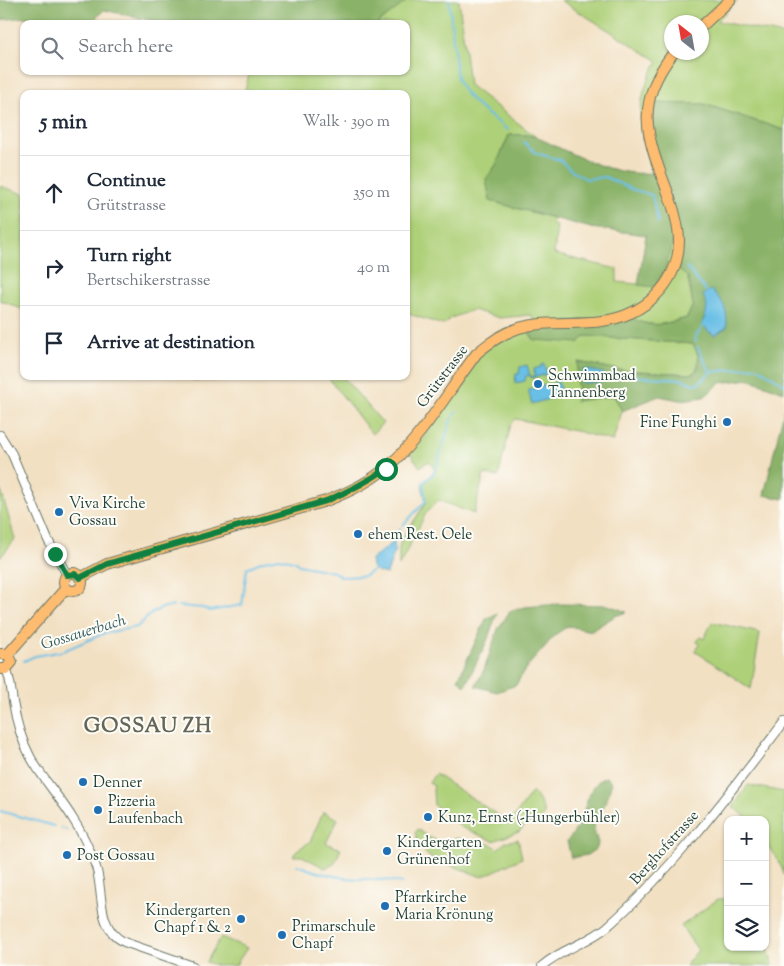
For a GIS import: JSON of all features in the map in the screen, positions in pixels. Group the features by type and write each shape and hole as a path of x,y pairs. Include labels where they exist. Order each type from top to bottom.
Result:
{"main road":[{"path":"709,20 730,0"},
{"name":"Grütstrasse","path":"80,578 107,564 326,501 348,492 386,469 399,456 415,438 477,353 491,342 520,328 537,324 605,321 628,315 651,301 669,280 674,267 679,242 672,202 651,145 647,127 648,103 652,89 668,60"},
{"path":"75,574 80,578 79,588 71,591 66,588 64,581 67,575 75,574"},
{"path":"3,669 12,662 4,654 66,588"}],"street":[{"path":"0,435 12,454 48,540 67,575"},
{"path":"3,669 24,744 39,772 73,819 85,840 98,872 102,907 109,929 124,942 193,966"},
{"name":"Berghofstrasse","path":"542,966 556,956 602,931 658,877 706,823 784,722"}],"green space":[{"path":"0,0 407,0 382,20 149,20 104,10 94,20 51,20 26,17 0,20"},
{"path":"407,0 459,0 469,85 536,137 509,135 496,165 486,179 490,201 553,218 552,224 557,225 554,254 617,269 617,282 656,286 662,275 675,233 678,229 693,305 687,318 658,325 638,322 537,324 531,315 500,318 473,310 451,318 443,325 410,314 410,90 245,90 249,75 410,75 410,20 382,20"},
{"path":"560,0 738,0 717,21 784,35 784,130 704,104 648,103 660,172 652,173 641,129 640,116 641,103 650,76 658,61"},
{"path":"648,103 704,104 784,130 784,392 749,379 720,383 704,397 680,400 659,396 622,411 614,396 575,401 579,393 576,380 578,362 620,370 691,374 699,365 697,352 693,344 585,336 579,343 534,340 530,334 529,326 628,315 643,323 650,324 664,324 687,318 693,305 688,277 674,267 677,230 666,265 655,287 638,285 646,235 591,228 490,201 486,179 496,165 509,135 536,137 581,158 612,169 627,172 659,172"},
{"path":"0,186 20,193 20,308 0,300"},
{"path":"520,328 585,336 693,344 698,355 698,365 695,372 691,374 620,370 578,362 576,380 579,393 615,396 622,411 613,441 516,419 511,424 498,477 484,474 474,514 438,500 426,513 399,566 401,540 426,503 422,485 435,470 429,461 420,467 410,453 452,397 477,353"},
{"path":"330,380 345,380 383,423 372,434"},
{"path":"784,410 784,499 764,495"},
{"path":"0,487 15,539 0,558"},
{"path":"559,604 608,605 627,612 615,616 591,631 568,626 556,634 526,668 516,685 497,692 475,686 484,670 498,629 510,611 525,607"},
{"path":"497,613 487,641 465,686 458,679 486,619"},
{"path":"712,622 760,633 751,689 695,651 699,645 697,641 701,637 704,639"},
{"path":"435,774 505,820 515,816 532,792 540,802 544,814 540,820 524,826 519,832 493,841 461,827 434,805 434,786 429,783"},
{"path":"606,777 612,782 606,802 593,827 598,843 597,848 587,855 571,858 567,841 579,824 591,791 600,780"},
{"path":"748,785 784,792 784,875 781,866 769,847 769,816 745,816 733,807"},
{"path":"323,812 338,819 326,843 341,849 334,864 325,868 302,856 293,856 297,850 310,842"},
{"path":"418,829 428,837 444,843 456,838 493,845 497,849 506,842 518,839 522,858 482,877 429,857 420,847 415,833"},
{"path":"718,899 724,899 724,951 769,951 773,966 685,966 698,950 681,926"},
{"path":"221,937 247,948 235,966 218,966 206,962"}],"water":[{"path":"711,290 722,303 726,315 727,327 715,335 708,331 702,323 707,309 703,295"},
{"path":"544,364 547,374 532,378 528,375 525,381 515,383 516,374 519,374 520,367 527,365 530,375 533,377 535,376 534,369"},
{"path":"584,369 603,373 606,378 602,382 582,383 580,376"},
{"path":"558,382 562,395 532,404 528,390"},
{"path":"394,542 395,549 387,574 378,572 372,567 371,559"}],"waterway":[{"path":"449,0 457,78 472,101 508,130"},
{"path":"524,142 536,153 560,160 572,171 586,179 605,177 631,189 652,195 658,223"},
{"path":"686,267 707,292"},
{"path":"696,342 695,337 704,325"},
{"path":"697,347 710,371"},
{"name":"Gossauerbach","path":"605,378 612,375 681,379 694,384 699,383 711,372 757,367 784,384"},
{"name":"Gossauerbach","path":"403,525 426,501 423,483 434,473 452,417 457,412"},
{"name":"Gossauerbach","path":"393,544 400,529"},
{"name":"Gossauerbach","path":"178,606 203,608 210,611 242,605 247,568 263,561 279,558 294,561 299,565 334,572 341,577 364,576 376,568"},
{"name":"Gossauerbach","path":"24,661 35,656 63,651 105,633 137,627 153,612 173,606"},
{"path":"0,811 54,826"},
{"path":"61,828 67,830"},
{"path":"297,865 340,877 388,880 402,883"}],"place":[{"name":"Schwimmbad Tannenberg","path":"538,384"},
{"name":"Fine Funghi","path":"727,422"},
{"name":"Viva Kirche Gossau","path":"59,512"},
{"name":"ehem Rest. Oele","path":"358,534"},
{"name":"Denner","path":"83,782"},
{"name":"Pizzeria Laufenbach","path":"98,810"},
{"name":"Kunz, Ernst (-Hungerbühler)","path":"428,817"},
{"name":"Kindergarten Grünenhof","path":"387,851"},
{"name":"Post Gossau","path":"67,855"},
{"name":"Pfarrkirche Maria Krönung","path":"385,906"},
{"name":"Kindergarten Chapf 1 & 2","path":"241,919"},
{"name":"Primarschule Chapf","path":"282,935"}],"district":[{"name":"GOSSAU ZH","path":"148,725"}],"route":[{"path":"55,554 67,575 75,574 80,578 107,564 326,501 348,492 386,469"}]}
